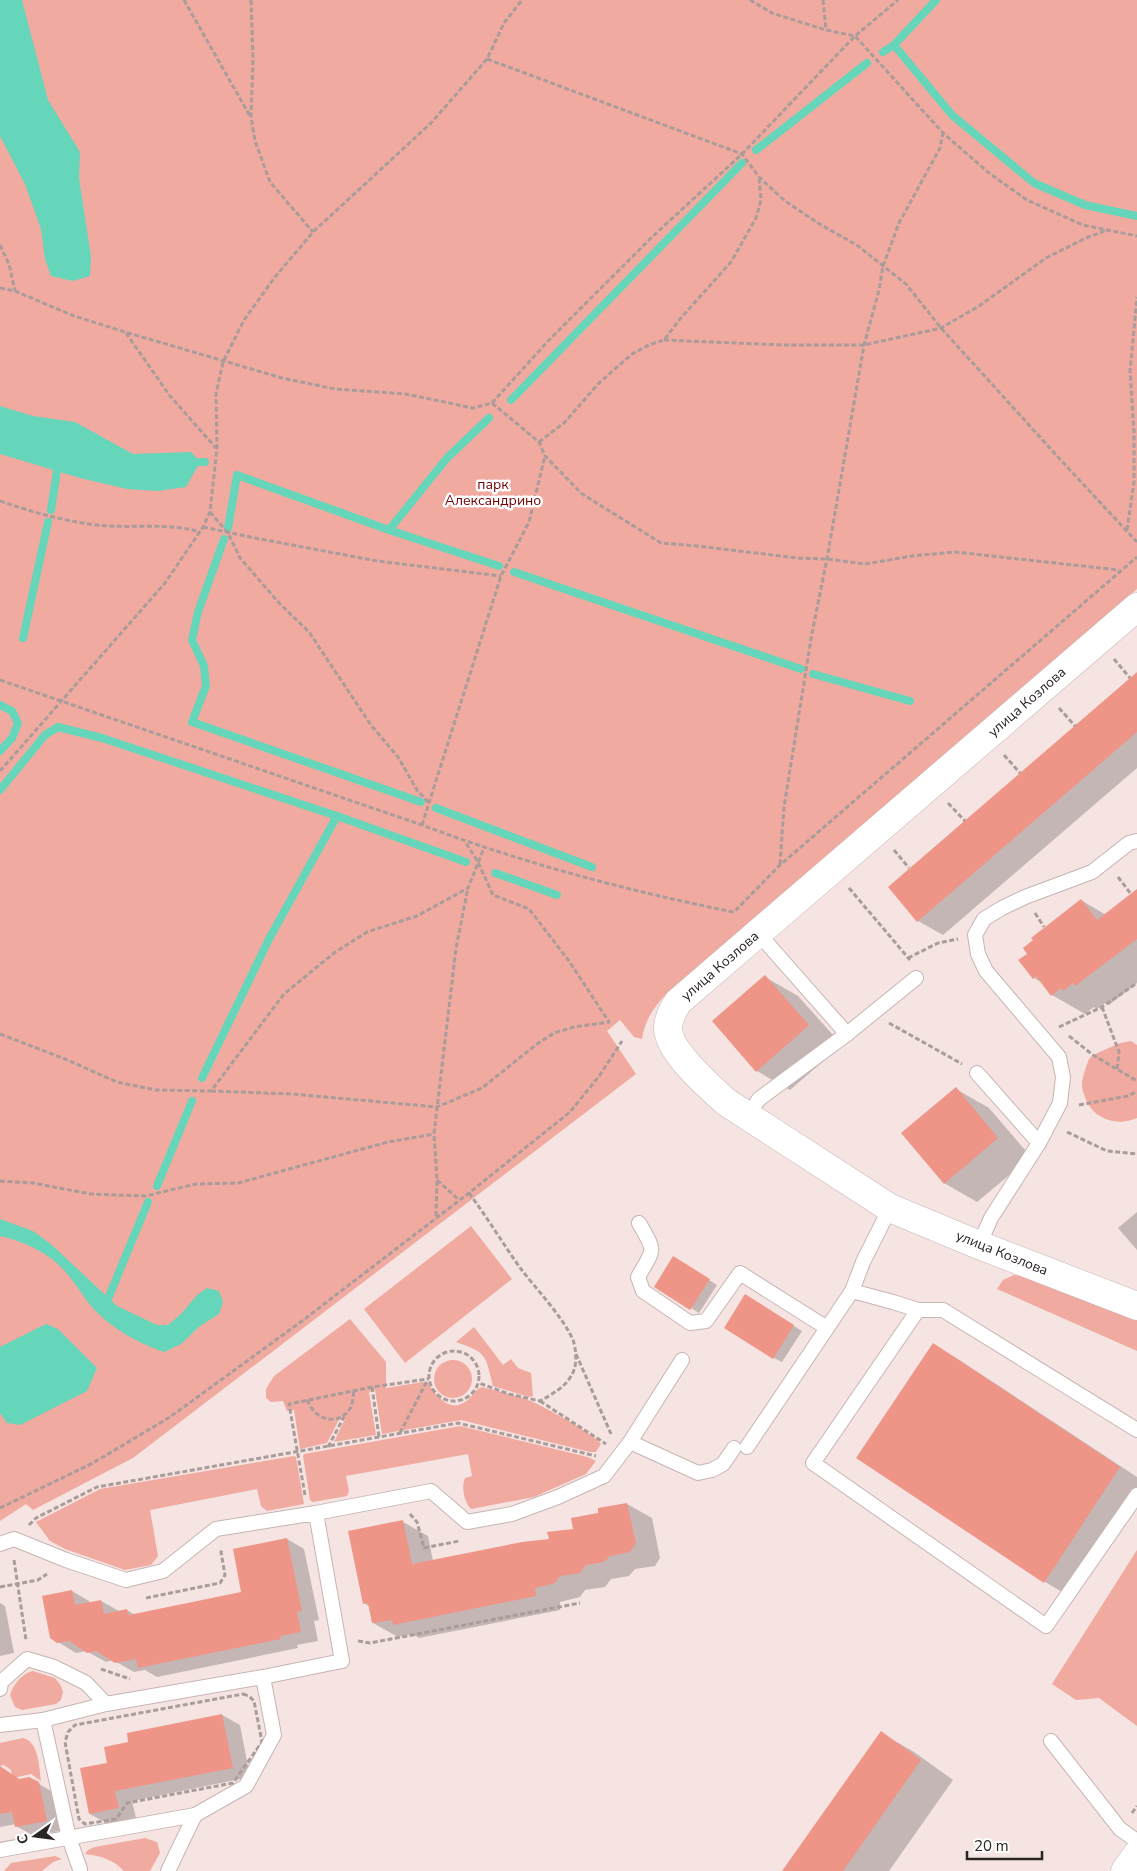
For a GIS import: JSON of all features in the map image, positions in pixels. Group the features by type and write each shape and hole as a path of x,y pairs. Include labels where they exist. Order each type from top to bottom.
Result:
{"street":[{"name":"улица Козлова","path":"1137,607 678,1002 670,1014 668,1028 672,1042 703,1080 726,1102 890,1208 979,1245 1137,1306"},
{"path":"1125,1871 1137,1854"}],"lane":[{"path":"979,1245 990,1218 1039,1143 1060,1103 1063,1077 1059,1057 986,971 978,954 975,935 984,919 1002,908 1025,897 1092,872 1129,843 1137,841"},
{"path":"758,933 847,1034"},
{"path":"748,1117 759,1100 847,1034 916,978"},
{"path":"972,1070 1039,1143"},
{"path":"626,1447 698,1473 712,1470 723,1464 741,1448 852,1292 890,1208"},
{"path":"639,1223 653,1247 652,1254 638,1277 643,1290 690,1323 706,1321 740,1272 827,1328"},
{"path":"852,1292 918,1310 943,1310 1137,1430"},
{"path":"918,1310 812,1463 1046,1626 1137,1495"},
{"path":"0,1544 14,1540 126,1580 163,1571 216,1529 431,1491 467,1522 508,1515 558,1497 604,1476 626,1447 682,1360"},
{"path":"0,1725 43,1720 106,1704 342,1662 312,1513"},
{"path":"0,1689 1,1682 27,1659 54,1667 86,1682 106,1704"},
{"path":"0,1850 195,1815 246,1786 274,1735 263,1677"},
{"path":"43,1720 70,1838 82,1870"},
{"path":"1051,1741 1120,1829 1137,1842"},
{"path":"168,1871 195,1815"}],"path":[{"path":"184,0 251,117"},
{"path":"251,0 253,60 251,117 255,141 270,182 314,232"},
{"path":"0,771 165,583 203,527 210,512 217,448 216,394 223,362 244,320 275,277 314,232 431,123 487,59 504,23 522,0"},
{"path":"750,0 772,13 826,30 855,36 943,132 989,173 1027,200 1083,225 1137,236"},
{"path":"823,0 826,30"},
{"path":"0,288 15,292 74,316 223,362 282,378 335,389 406,394 473,408 492,403 541,348 651,238 742,154 855,36 898,0"},
{"path":"487,59 742,154 759,177 785,201 858,246 906,284 941,328 1137,542"},
{"path":"780,865 784,807 812,634 864,345 879,290 883,266 899,223 940,148 943,132"},
{"path":"664,340 680,319 732,262 756,218 761,200 759,177"},
{"path":"539,442 565,422 599,383 632,354 649,345 664,340 783,345 864,345 941,328 979,306 1046,258 1107,230"},
{"path":"0,245 9,264 15,292"},
{"path":"1127,531 1134,482 1134,432 1130,372 1137,297"},
{"path":"125,332 170,396 217,448"},
{"path":"492,403 539,442 545,456 582,494 661,543 865,564 912,556 955,552 1120,570"},
{"path":"422,825 501,576 529,522 545,456"},
{"path":"0,501 51,518 97,525 184,527 200,532"},
{"path":"210,512 228,533 240,558 280,604 309,632 372,725 398,757 417,790 430,803"},
{"path":"203,527 377,561 501,576"},
{"path":"0,680 484,848 654,896 734,912 780,865 1137,557"},
{"path":"1111,656 1130,678"},
{"path":"1055,704 1075,726"},
{"path":"1000,751 1020,773"},
{"path":"945,799 965,821"},
{"path":"0,1034 66,1059 117,1082 156,1090 210,1090 292,1094 438,1107 482,1088 537,1044 554,1033 574,1027 609,1022 569,961 529,909 494,895 466,842"},
{"path":"890,846 910,868"},
{"path":"436,1217 437,1179 434,1134 456,948 468,888 484,848"},
{"path":"846,884 916,968 916,978"},
{"path":"210,1090 284,994 334,953 367,932 417,916 468,888"},
{"path":"908,958 938,944 963,938"},
{"path":"1059,1028 1102,1007 1137,983"},
{"path":"1102,1007 1119,1052 1117,1070"},
{"path":"884,1021 972,1070"},
{"path":"1052,1026 1059,1028 1093,1055 1137,1082"},
{"path":"0,1508 93,1463 170,1417 302,1320 570,1112 600,1075 622,1041"},
{"path":"1076,1106 1128,1096 1137,1092"},
{"path":"1060,1128 1107,1151 1137,1154"},
{"path":"0,1180 33,1183 91,1194 146,1196 196,1184 238,1183 388,1142 434,1134"},
{"path":"437,1179 459,1200"},
{"path":"469,1192 520,1267 565,1326 573,1341 575,1354 574,1370 568,1381 559,1390 540,1400"},
{"path":"399,1433 428,1379 432,1363 437,1357 452,1350 460,1351 474,1360 480,1375 475,1391 460,1401 452,1402 443,1400 436,1394 428,1379"},
{"path":"575,1354 611,1434"},
{"path":"312,1513 289,1404 372,1387 428,1379"},
{"path":"479,1383 509,1394 540,1400 605,1443 626,1447"},
{"path":"372,1387 379,1437"},
{"path":"328,1447 351,1406 354,1391"},
{"path":"307,1400 314,1411 323,1418 335,1419 344,1416"},
{"path":"26,1643 13,1553 14,1540 36,1518 97,1487 458,1424 596,1456"},
{"path":"403,1514 409,1514 417,1522 424,1548 460,1541"},
{"path":"126,1580 130,1601 220,1583 225,1575 221,1552 227,1544"},
{"path":"0,1588 38,1580 66,1560"},
{"path":"355,1637 359,1642 370,1643 580,1603"},
{"path":"99,1668 135,1680"},
{"path":"243,1694 249,1696 254,1701 262,1742 233,1783 127,1804 116,1819 85,1824 79,1819 65,1742 68,1732 75,1725 243,1694"}],"green space":[{"name":"парк Александрино","path":"0,0 1137,0 1137,589 668,992 651,1014 645,1025 642,1039 634,1037 620,1020 607,1031 636,1074 133,1458 33,1510 26,1504 0,1521"},
{"path":"1131,1041 1137,1045 1137,1118 1121,1122 1106,1119 1099,1116 1088,1105 1082,1086 1085,1069 1093,1055 1120,1043"},
{"path":"471,1226 512,1279 405,1363 364,1309"},
{"path":"1014,1275 1137,1320 1137,1351 997,1289 1003,1280"},
{"path":"350,1319 386,1362 386,1388 423,1382 428,1383 439,1397 448,1404 454,1405 465,1402 482,1387 509,1394 529,1400 550,1411 580,1428 601,1444 596,1452 590,1452 461,1420 382,1434 375,1390 369,1392 376,1435 334,1442 345,1419 339,1420 327,1443 300,1449 294,1410 287,1411 283,1401 271,1402 266,1398 266,1389 274,1376"},
{"path":"474,1327 503,1365 511,1359 518,1368 531,1373 533,1396 529,1397 493,1386 484,1356 474,1349 456,1342"},
{"path":"453,1360 460,1361 466,1366 471,1372 471,1386 466,1392 460,1397 453,1398 446,1397 440,1392 435,1386 434,1379 435,1372 440,1366 446,1361"},
{"path":"460,1426 588,1457 596,1461 586,1474 534,1497 471,1509 463,1490 465,1478 472,1476 468,1454 346,1476 349,1491 347,1496 313,1502 310,1500 304,1454"},
{"path":"296,1457 304,1504 267,1511 261,1506 257,1489 150,1510 158,1556 151,1565 125,1570 65,1549 50,1541 36,1522 100,1489"},
{"path":"1137,1550 1137,1726 1099,1698 1076,1700 1052,1684"},
{"path":"33,1671 55,1678 63,1692 61,1700 56,1704 22,1710 15,1707 10,1695 18,1680 25,1674"},
{"path":"23,1738 32,1744 35,1750 39,1762 41,1781 31,1774 13,1778 11,1770 4,1765 0,1766 0,1743"},
{"path":"145,1838 157,1842 160,1853 150,1871 124,1871 106,1859 85,1854 88,1850 95,1847"},
{"path":"55,1856 62,1859 53,1862 42,1871 4,1871 11,1863"}],"shaded area":[{"path":"0,0 22,0 48,100 80,152 79,178 91,257 90,276 73,281 51,276 45,259 41,229 25,184 0,136"},
{"path":"0,406 33,416 75,422 133,454 191,452 200,462 186,487 157,491 127,489 80,478 0,454"},
{"path":"0,1219 33,1231 52,1245 117,1306 157,1325 168,1325 182,1313 197,1295 207,1288 219,1291 223,1302 219,1314 200,1326 181,1344 164,1352 147,1346 125,1334 103,1318 55,1261 25,1244 0,1236"},
{"path":"46,1324 58,1329 97,1368 87,1391 20,1425 7,1423 0,1413 0,1347"}],"building":[{"path":"1137,672 1137,732 917,922 888,887"},
{"path":"1137,889 1137,939 1075,986 1073,983 1063,991 1061,988 1051,996 1036,976 1033,979 1018,960 1027,954 1023,948 1033,940 1031,938 1081,899 1097,920"},
{"path":"765,975 809,1025 756,1072 712,1021"},
{"path":"956,1087 998,1138 944,1184 901,1133"},
{"path":"673,1256 710,1279 690,1310 654,1287"},
{"path":"745,1294 794,1325 773,1359 724,1328"},
{"path":"933,1343 1120,1467 1044,1583 856,1458"},
{"path":"627,1503 636,1543 630,1552 610,1556 604,1562 586,1565 580,1573 560,1576 555,1583 535,1588 536,1596 393,1625 392,1620 372,1623 368,1603 363,1604 348,1531 403,1520 412,1564 522,1542 549,1539 547,1532 573,1529 571,1518 598,1513 598,1508"},
{"path":"287,1538 302,1611 297,1612 301,1632 280,1636 281,1639 138,1668 136,1659 115,1663 96,1651 87,1653 69,1641 57,1643 50,1638 42,1596 72,1590 75,1605 101,1600 104,1614 127,1609 129,1615 241,1592 233,1549"},
{"path":"222,1714 233,1768 115,1791 119,1808 89,1814 80,1768 107,1763 104,1747 128,1742 127,1733"},
{"path":"881,1731 921,1760 843,1871 782,1871"},
{"path":"0,1766 19,1779 29,1777 39,1782 47,1821 15,1827 12,1812 0,1814"}],"waterway":[{"path":"883,52 894,45 936,0"},
{"path":"894,45 952,115 1034,183 1085,205 1137,216"},
{"path":"756,150 867,63"},
{"path":"511,400 742,163"},
{"path":"389,530 447,458 489,418"},
{"path":"200,462 205,462"},
{"path":"51,510 57,471"},
{"path":"228,528 237,475 389,530 499,566"},
{"path":"23,638 48,522"},
{"path":"224,539 198,612 192,640 204,666 206,686 192,722 421,802"},
{"path":"514,572 801,669"},
{"path":"813,674 910,701"},
{"path":"0,705 12,711 18,723 12,738 0,751"},
{"path":"0,790 45,735 58,727 102,738 337,816 466,862"},
{"path":"436,808 592,867"},
{"path":"202,1078 269,939 337,816"},
{"path":"495,873 557,895"},
{"path":"157,1186 192,1101"},
{"path":"105,1306 148,1202"}]}
